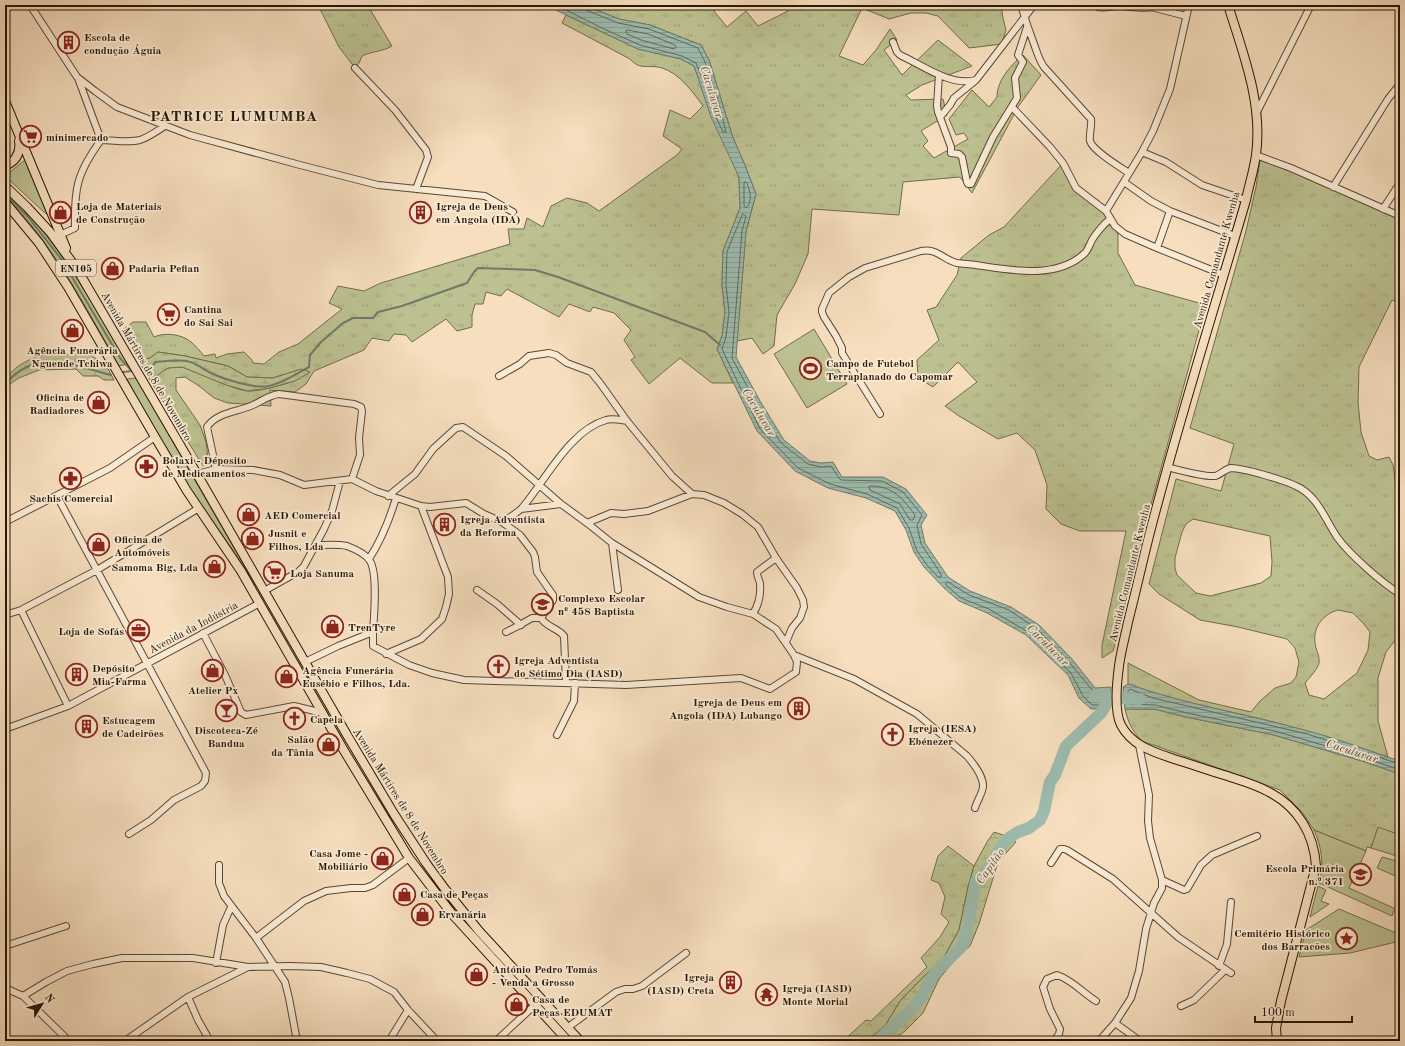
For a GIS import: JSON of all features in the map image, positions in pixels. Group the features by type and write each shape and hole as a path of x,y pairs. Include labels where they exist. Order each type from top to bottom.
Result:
{"main road":[{"name":"Avenida Comandante Kwenha","path":"1228,5 1249,76 1256,114 1256,155 1246,200 1167,467 1125,635 1119,664 1117,686 1118,711 1121,724 1129,736 1139,745 1157,753 1268,791 1281,799 1297,815 1311,839 1315,852 1316,866 1280,1001 1276,1028 1277,1041"},
{"path":"5,101 70,258"},
{"path":"5,166 15,160 18,156 20,144 17,132"},
{"name":"Avenida Mártires de 8 de Novembro","path":"5,186 39,219 70,258 394,814 426,863 460,909 580,1041"},
{"name":"Avenida Mártires de 8 de Novembro","path":"5,202 32,234 71,292 155,437 199,508 230,553 260,603 368,792 409,858 452,914 568,1041"}],"street":[{"path":"30,5 77,76 101,140"},
{"path":"1021,5 1039,60 1091,119 1092,124 1090,140 1092,144 1097,150 1129,173"},
{"path":"940,117 954,98 976,80 1002,44 1034,5"},
{"path":"1093,5 1102,8 1118,6 1155,8 1186,16"},
{"path":"1155,8 1164,5"},
{"path":"1106,211 1142,152 1153,131 1170,90 1189,5"},
{"path":"1256,114 1311,5"},
{"path":"939,75 937,106 940,117 951,147 951,153 962,156 967,182 968,184 971,184 993,137 1018,95 1015,78 1022,62 1018,55 1027,27"},
{"path":"893,42 896,52 900,55 939,75 965,82 976,80"},
{"path":"355,68 395,110 426,150 428,157 416,190"},
{"path":"77,76 117,107 190,135 378,185 485,196 513,212"},
{"path":"1333,187 1388,99 1400,84"},
{"path":"1012,107 1063,163 1076,188 1106,211 1115,226 1125,234 1224,275"},
{"path":"101,140 141,140 152,135 165,126"},
{"path":"60,235 76,228 74,204 76,186 85,164 101,140"},
{"path":"1142,152 1166,162 1202,186 1246,200"},
{"path":"1256,155 1291,168 1400,216"},
{"path":"1124,182 1151,201 1170,211 1235,236"},
{"path":"1383,209 1400,183"},
{"path":"1157,248 1170,211"},
{"path":"880,414 842,353 842,348 836,336 824,318 822,312 828,294 834,288 865,268 921,250 934,251 951,261 996,269 1041,271 1058,268 1075,260 1085,253 1098,232 1110,219"},
{"path":"498,376 520,364 529,356 549,353 556,355 568,363 591,372 627,421 672,476 692,494"},
{"path":"216,469 207,427 211,421 220,416 252,406 273,394 279,394 354,404 361,407 362,411 359,438 360,455 352,479"},
{"path":"502,522 521,508 561,456 583,432 608,419 627,421"},
{"path":"316,545 346,546 361,552 369,559 373,566 374,582 373,646 386,654 432,673 464,680 493,682 626,685 741,678 770,689 796,672 797,662 794,655 776,629 754,614 726,607 699,597 612,543 588,523 561,504 539,484 489,444 463,427 460,427 433,449 415,474 388,496"},
{"path":"5,522 110,468 155,437"},
{"path":"1167,467 1216,476 1230,468 1240,469 1297,486 1308,494 1317,504 1337,538 1352,555 1400,594"},
{"path":"197,474 216,469 253,470 280,475 304,485 352,479 388,496 421,506 430,507 466,503 484,514 502,522 520,535 533,552 535,557 536,572 552,595 553,600 540,618"},
{"path":"264,591 298,572 304,566 332,512 340,481"},
{"path":"588,523 611,513 624,514 648,510 692,494 704,495 724,503 742,514 758,527 803,600 804,607 800,618 792,628 786,642"},
{"path":"57,496 206,773 205,781 200,786 174,800 151,820 129,834"},
{"path":"369,559 380,543 396,498"},
{"path":"521,508 561,504"},
{"path":"386,654 420,639 442,619 446,607 449,594 448,577 421,506"},
{"path":"5,615 21,610 97,570 199,508"},
{"path":"612,543 618,590"},
{"path":"754,614 760,599 760,582 757,578 756,572 776,558"},
{"path":"477,590 497,604 521,625"},
{"name":"Avenida da Indústria","path":"5,729 68,706 260,603"},
{"path":"21,610 68,706"},
{"path":"506,632 532,618 540,618 561,632 564,636 566,683"},
{"path":"306,662 338,646 373,632"},
{"path":"203,633 241,712 246,716 294,706 323,713"},
{"path":"794,655 854,679 917,714 967,756 982,782 982,790 975,808"},
{"path":"557,735 574,701 575,683"},
{"path":"1099,1041 1115,1023 1131,998 1139,971 1146,929 1154,903 1162,888 1162,880 1150,838 1148,820 1149,795 1139,745"},
{"path":"1162,880 1184,890 1187,889 1202,865 1212,855 1257,836"},
{"path":"1051,863 1060,849 1064,848 1068,850 1113,880 1178,937 1228,971 1194,1000 1181,1006"},
{"path":"256,938 304,901 326,891 365,888 373,885 409,858"},
{"path":"219,865 218,876 220,890 231,907 256,938 285,982 290,998 297,1041"},
{"path":"1219,966 1226,944 1231,902"},
{"path":"216,963 223,924 231,907"},
{"path":"5,946 66,926"},
{"path":"567,1028 616,992 642,986 686,953"},
{"path":"23,996 67,971 122,958 192,958 248,967 321,967 347,972 370,979 394,992 408,1010 437,1041"},
{"path":"125,1041 188,997 248,967"},
{"path":"1054,1041 1059,1034 1060,1029 1050,1009 1043,987 1047,979 1057,975 1065,977 1086,995 1096,1000"},
{"path":"5,988 23,996 69,1041"},
{"path":"188,997 198,1020 210,1041"},
{"path":"496,1041 535,1005"},
{"path":"389,1041 408,1010"},
{"path":"1115,1023 1140,1041"}],"green space":[{"path":"318,5 374,5 371,11 392,46 362,56 355,68 339,47"},
{"path":"584,5 718,5 714,11 727,27 746,11 758,26 788,11 784,5 1001,5 1006,30 1002,44 969,48 938,16 926,13 911,13 889,19 862,8 839,56 863,65 876,50 890,29 897,40 884,50 902,75 938,40 972,66 922,85 906,95 911,100 943,99 947,115 921,131 928,141 923,146 934,158 968,139 964,133 956,135 949,119 972,90 989,107 997,97 999,85 1002,79 1014,63 1023,55 1041,75 1018,107 972,193 960,177 903,182 899,215 812,209 808,254 795,284 777,315 774,346 763,354 752,338 737,341 746,231 756,194 733,138 709,60 701,45 650,25 619,19"},
{"path":"566,15 638,49 681,59 694,66 739,177 740,208 723,251 722,285 725,312 722,336 717,349 733,383 712,383 680,358 649,384 631,360 635,357 624,340 631,330 614,313 593,307 590,312 569,304 559,317 507,289 501,296 486,292 483,304 475,304 472,315 472,327 457,331 446,319 412,342 406,335 394,334 389,341 372,338 364,350 314,371 306,384 295,392 270,390 271,406 228,403 214,398 185,377 176,378 176,390 200,425 206,442 208,458 203,466 150,380 169,368 178,367 198,371 228,385 247,391 265,389 295,381 283,375 273,378 247,377 228,366 185,356 158,352 150,358 139,361 123,330 133,322 146,322 154,337 168,334 183,337 193,344 204,356 215,354 216,358 227,354 244,352 253,363 264,364 279,352 298,344 342,309 329,303 338,286 364,291 381,283 510,244 508,229 524,229 527,218 543,227 551,206 567,198 587,203 599,211 677,155 682,149 663,136 670,110 690,119 703,106 690,89 668,70 657,67 637,65 630,59 562,23"},
{"path":"25,160 47,213 46,214 5,176"},
{"path":"1260,160 1290,171 1400,219 1400,303 1392,300 1359,367 1358,402 1361,432 1369,456 1377,460 1389,457 1393,465 1397,493 1400,496 1400,634 1386,652 1378,678 1378,721 1388,757 1262,719 1211,708 1128,684 1128,663 1199,700 1251,712 1260,701 1275,688 1291,683 1296,677 1299,662 1295,648 1287,639 1238,627 1200,620 1159,594 1149,584 1176,479 1221,491 1234,444 1190,428 1246,231 1256,187","holes":["1193,519 1270,536 1272,562 1271,576 1261,583 1210,596 1196,593 1177,575 1175,568 1175,558 1182,532 1186,524","1338,610 1353,613 1364,624 1370,632 1368,650 1357,673 1324,699 1309,695 1305,683 1315,671 1319,663 1315,642 1318,626 1328,614"]},
{"path":"1063,163 1071,181 1106,211 1115,226 1118,235 1118,253 1135,285 1206,305 1144,530 1113,651 1102,658 1102,645 1126,531 1080,531 1061,524 1046,509 1047,485 1035,450 1017,433 998,439 945,406 977,382 958,362 933,387 918,378 917,360 939,340 927,310 936,307 957,275 961,258 989,235 1004,227"},
{"path":"5,191 42,230 58,251 87,295 128,364 119,366 68,277 39,235 5,195"},
{"name":"Campo de Futebol Terraplanado do Capomar","path":"814,329 847,384 807,408 774,354"},
{"path":"158,352 185,356 228,366 247,377 273,378 301,369 310,372 295,381 270,388 248,391 226,385 182,367 168,368 150,380 139,361 150,358"},
{"path":"47,354 91,355 107,367 114,380 104,380 98,376 83,376 76,369 39,370 19,378 5,387 9,375 24,362"},
{"path":"136,378 250,576 235,552 186,483 163,444 127,379"},
{"path":"1125,709 1154,709 1274,735 1400,774 1400,835 1378,828 1371,848 1367,847 1366,851 1314,830 1302,812 1280,790 1142,741 1131,726"},
{"path":"1378,827 1400,835 1400,857 1371,848"},
{"path":"1314,830 1366,851 1349,888 1398,911 1394,910 1392,916 1319,883 1322,863 1319,843"},
{"path":"994,832 1016,842 998,862 979,924 970,946 958,956 939,979 923,1013 905,1031 892,1041 866,1041 885,1026 900,1001 945,955 959,930 974,866"},
{"path":"948,846 974,866 959,930 945,955 900,1001 885,1026 866,1041 843,1041 866,1020 871,1021 927,967 921,958 940,937 949,922 941,914 945,897 939,883 931,880 938,856"},
{"path":"1382,857 1400,862 1400,878 1377,868"},
{"path":"1318,886 1326,890 1321,901 1329,904 1310,917"},
{"path":"1339,909 1396,933 1400,922 1400,941 1350,953 1299,957 1306,930"}],"water":[{"path":"549,5 584,5 619,19 650,25 701,45 709,60 733,138 756,194 746,231 736,357 760,401 784,440 810,461 821,463 833,462 842,477 883,477 906,489 927,515 921,525 925,543 948,577 970,591 1011,607 1039,625 1072,659 1095,688 1111,687 1111,705 1107,709 1091,709 1079,698 1068,675 1026,635 987,613 959,601 944,588 924,567 914,552 906,530 895,511 866,498 828,488 795,471 757,431 717,349 722,336 725,312 722,285 723,251 740,208 739,177 711,117 694,66 681,59 638,49 558,11"},
{"path":"1128,684 1195,704 1285,725 1343,741 1400,761 1400,774 1274,735 1154,709 1125,709 1123,687"}],"waterway":[{"path":"5,193 28,217 62,260 120,358 132,371"},
{"path":"144,369 150,368 156,362 173,360 186,361 198,365 215,375 239,383 263,387 274,385 309,367 310,355 321,342 343,323 353,318 373,318 378,312 402,306 467,283 478,268 535,270 558,277 705,332 720,345"},
{"path":"5,385 16,373 28,366 41,362 68,364 111,375"},
{"path":"123,372 132,371"},
{"name":"Caculuvar","path":"1095,696 1140,699"},
{"name":"Capitão","path":"877,1041 913,1008 922,996 934,974 962,946 967,930 976,881 989,867 1003,844 1010,837 1029,828 1040,820 1044,811 1050,782 1055,775 1066,746 1101,713 1110,697"}],"place":[{"name":"Escola de condução Águia","path":"68,43"},
{"name":"minimercado","path":"30,137"},
{"name":"Loja de Materiais de Construção","path":"61,212"},
{"name":"Igreja de Deus em Angola (IDA)","path":"421,212"},
{"name":"Padaria Pefian","path":"112,268"},
{"name":"Cantina do Sai Sai","path":"168,315"},
{"name":"Agência Funerária Nguende Tchiwa","path":"72,330"},
{"name":"Campo de Futebol Terraplanado do Capomar","path":"811,369"},
{"name":"Oficina de Radiadores","path":"99,403"},
{"name":"Bolaxi - Déposito de Medicamentos","path":"146,466"},
{"name":"Sachis Comercial","path":"71,478"},
{"name":"AED Comercial","path":"248,515"},
{"name":"Igreja Adventista da Reforma","path":"444,525"},
{"name":"Jusnit e Filhos, Lda","path":"252,539"},
{"name":"Oficina de Automóveis","path":"98,545"},
{"name":"Samoma Big, Lda","path":"214,567"},
{"name":"Loja Sanuma","path":"275,573"},
{"name":"Complexo Escolar nº 458 Baptista","path":"543,604"},
{"name":"TrenTyre","path":"333,627"},
{"name":"Loja de Sofás","path":"139,631"},
{"name":"Igreja Adventista do Sétimo Dia (IASD)","path":"498,666"},
{"name":"Atelier Px","path":"213,670"},
{"name":"Depósito Mia-Farma","path":"77,674"},
{"name":"Agência Funerária Eusébio e Filhos, Lda.","path":"287,676"},
{"name":"Igreja de Deus em Angola (IDA) Lubango","path":"798,708"},
{"name":"Discoteca-Zé Bandua","path":"226,710"},
{"name":"Capela","path":"294,719"},
{"name":"Estucagem de Cadeirões","path":"86,726"},
{"name":"Igreja (IESA) Ebénezer","path":"893,734"},
{"name":"Salão da Tânia","path":"329,745"},
{"name":"Casa Jome - Mobiliário","path":"383,859"},
{"name":"Escola Primária n.º 371","path":"1360,874"},
{"name":"Casa de Peças","path":"405,894"},
{"name":"Ervanária","path":"423,914"},
{"name":"Cemitério Histórico dos Barracões","path":"1346,939"},
{"name":"António Pedro Tomás - Venda a Grosso","path":"477,975"},
{"name":"Igreja (IASD) Creta","path":"730,983"},
{"name":"Igreja (IASD) Monte Morial","path":"766,994"},
{"name":"Casa de Peças EDUMAT","path":"516,1005"}],"district":[{"name":"PATRICE LUMUMBA","path":"234,116"}]}
